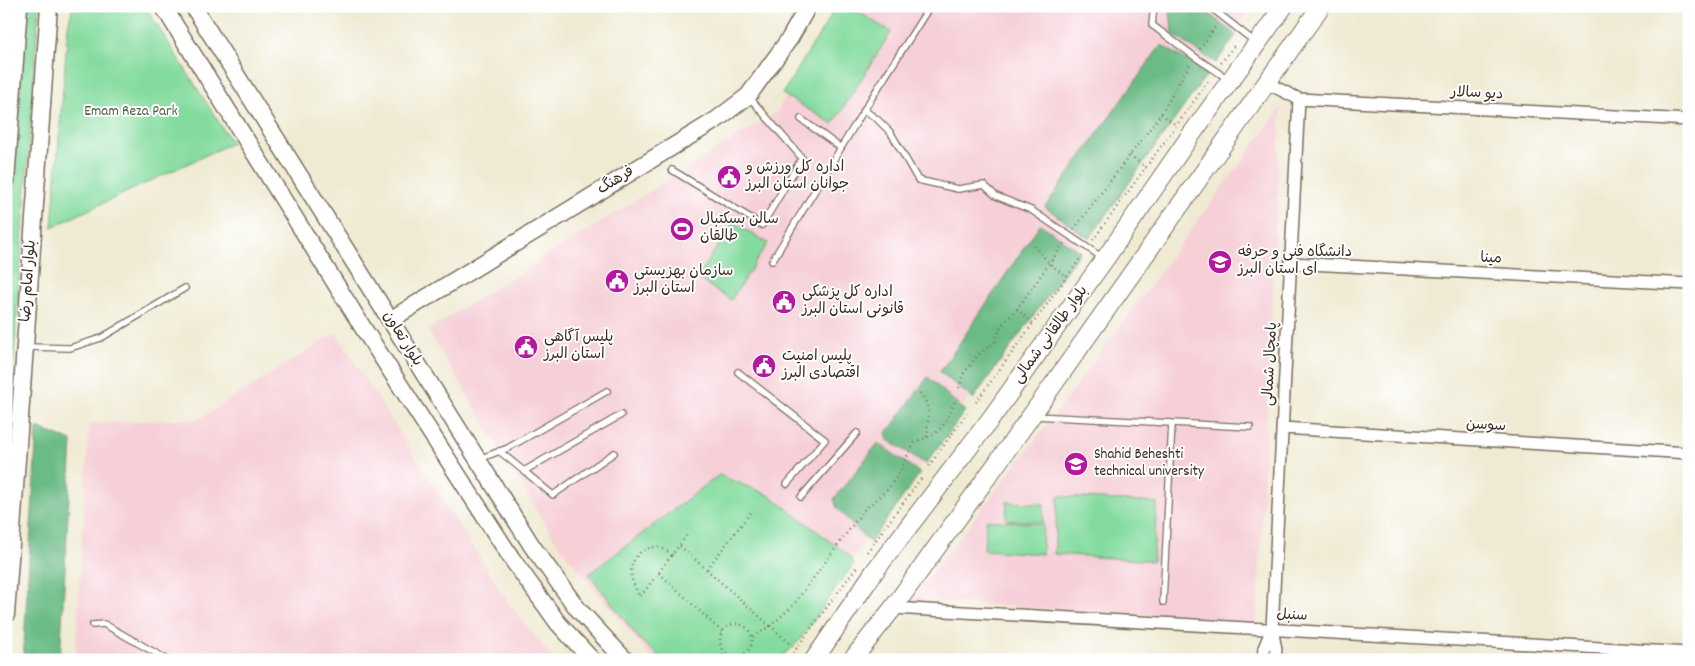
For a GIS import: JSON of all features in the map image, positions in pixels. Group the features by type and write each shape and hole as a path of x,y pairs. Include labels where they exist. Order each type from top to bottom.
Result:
{"main road":[{"name":"بلوار امام رضا","path":"6,615 48,6"},
{"name":"بلوار تعاون","path":"163,6 365,331 512,559 558,623 592,660"},
{"name":"بلوار تعاون","path":"193,6 532,546 577,608 626,660"},
{"name":"فرهنگ","path":"390,320 708,125 748,96 790,38 808,6"},
{"name":"بلوار طالقانی شمالی","path":"814,660 874,572 992,417 1284,6"},
{"name":"بلوار طالقانی شمالی","path":"852,660 893,608 1031,416 1321,6"},
{"path":"6,181 14,15"},
{"path":"210,82 232,68"}],"street":[{"name":"دیو سالار","path":"1267,83 1299,99 1689,120"},
{"name":"پامچال شمالی","path":"1275,660 1276,649 1272,629 1299,99"},
{"name":"مینا","path":"1291,263 1689,284"},
{"name":"سوسن","path":"1282,428 1689,453"},
{"name":"سنبل","path":"893,608 1689,653"},
{"name":"پامچال شمالی","path":"1263,660 1264,648 1272,629"}],"lane":[{"path":"772,261 930,6"},
{"path":"1154,6 1152,25 1194,57 1230,80"},
{"path":"1209,6 1256,44"},
{"path":"672,170 762,225 802,158 748,96"},
{"path":"864,110 877,119 891,133 918,180 958,189 984,185 996,196 1031,210 1105,259"},
{"path":"800,119 841,148"},
{"path":"25,347 70,348 101,338 185,288"},
{"path":"738,372 825,440 787,484"},
{"path":"477,459 508,448 607,391"},
{"path":"524,471 621,415"},
{"path":"1031,416 1250,427"},
{"path":"1163,602 1172,423"},
{"path":"801,497 857,433"},
{"path":"499,451 553,495 614,453"},
{"path":"93,625 104,624 168,660"}],"path":[{"path":"959,388 964,373 978,355 995,342 1001,326 1017,309 1049,263 1161,114 1194,57 1222,16"},
{"path":"1219,66 1239,40"},
{"path":"1093,241 1211,78"},
{"path":"1161,114 1177,125"},
{"path":"1130,155 1146,168"},
{"path":"1034,246 1049,263 1067,277"},
{"path":"976,402 1083,254"},
{"path":"1017,309 1033,323"},
{"path":"920,393 926,400 929,418 926,439"},
{"path":"753,636 770,626 791,608 864,510 888,489 900,472 916,441 926,439 941,430 955,400"},
{"path":"929,466 968,413"},
{"path":"867,552 922,477"},
{"path":"707,568 751,512"},
{"path":"672,555 667,550 656,547 642,550 637,556 632,563 631,573 633,584 640,597 687,536"},
{"path":"680,546 796,649"},
{"path":"786,660 858,565"},
{"path":"658,573 722,632"},
{"path":"722,660 723,650 720,641 722,632 729,625 739,623 748,628 753,636 752,646 749,650 741,656 731,655 723,650"}],"shaded area":[{"path":"837,6 1252,6 784,654 775,660 654,660 554,539 428,330 777,112"},
{"name":"دانشگاه فنی و حرفه ای استان البرز","path":"1281,108 1257,623 911,600 1053,417"},
{"path":"336,333 510,605 554,660 75,660 89,423 199,419"}],"green space":[{"path":"26,6 39,6 6,466 6,294"},
{"name":"Emam Reza Park","path":"73,6 145,6 232,143 52,227 68,26"},
{"path":"837,6 849,6 891,32 833,124 782,94"},
{"path":"1169,6 1199,6 1236,35 1216,63 1173,35"},
{"path":"1161,45 1208,73 1089,239 1045,207"},
{"path":"733,222 768,243 731,300 697,278"},
{"path":"1040,224 1080,252 973,399 940,372"},
{"path":"928,377 965,411 926,464 888,440 886,434"},
{"path":"37,428 72,441 60,660 23,660"},
{"path":"878,443 920,473 870,543 837,508 834,499"},
{"path":"719,475 769,495 847,554 854,563 799,641 778,660 663,660 640,640 589,574"},
{"path":"1058,496 1157,503 1153,561 1054,554"},
{"path":"1007,502 1044,504 1043,522 1006,520"},
{"path":"986,520 1043,524 1042,554 984,550"}],"place":[{"name":"اداره کل ورزش و جوانان استان البرز","path":"729,177"},
{"name":"سالن بسکتبال طالقان","path":"682,229"},
{"name":"دانشگاه فنی و حرفه ای استان البرز","path":"1220,262"},
{"name":"سازمان بهزیستی استان البرز","path":"617,281"},
{"name":"اداره کل پزشکی قانونی استان البرز","path":"784,302"},
{"name":"پلیس آگاهی استان البرز","path":"526,347"},
{"name":"پلیس امنیت اقتصادی البرز","path":"764,366"},
{"name":"Shahid Beheshti technical university","path":"1076,464"}]}
